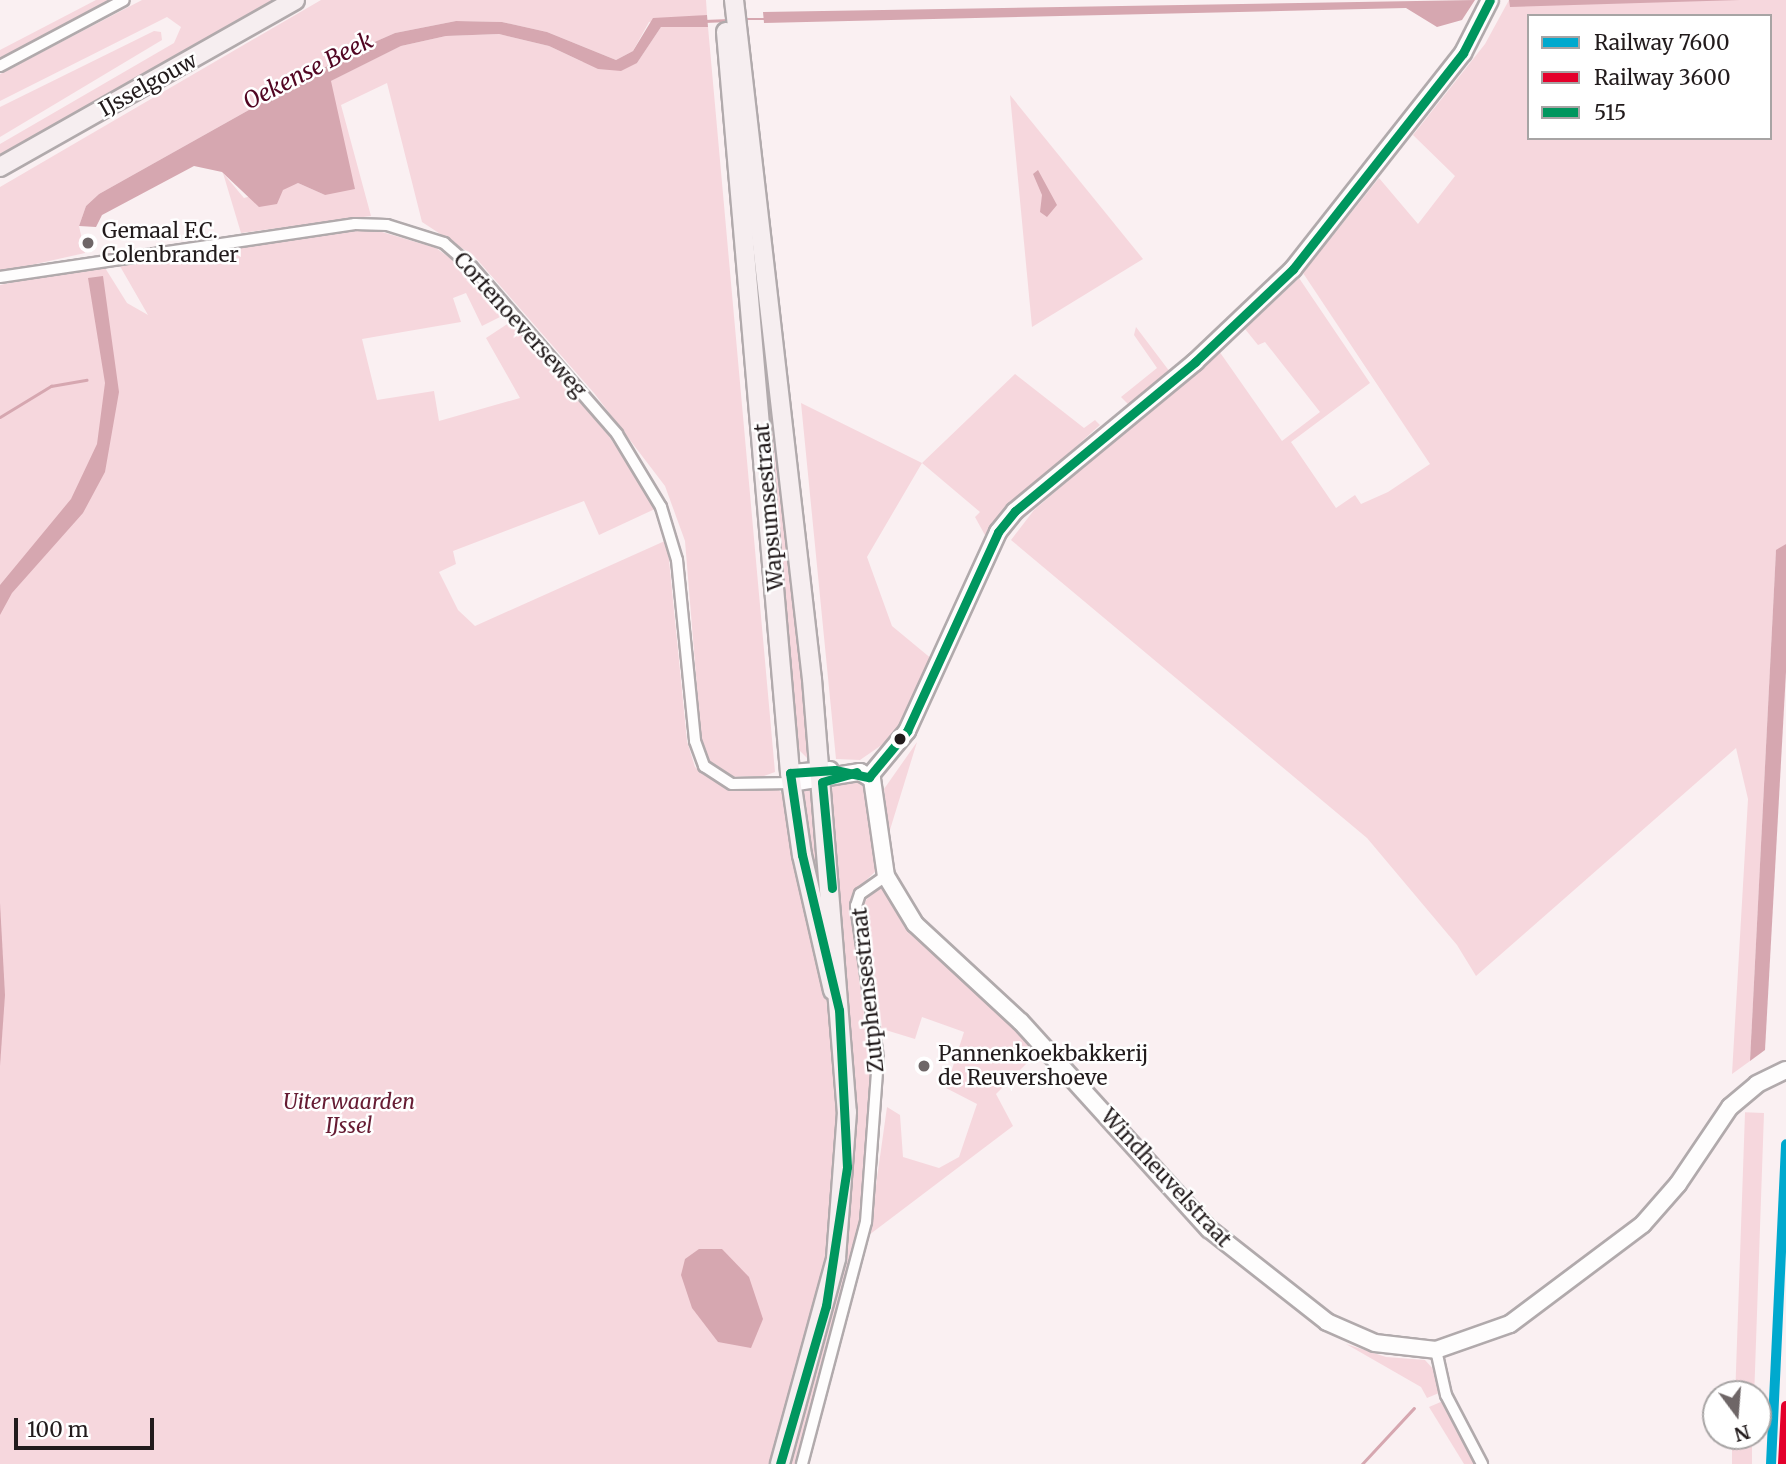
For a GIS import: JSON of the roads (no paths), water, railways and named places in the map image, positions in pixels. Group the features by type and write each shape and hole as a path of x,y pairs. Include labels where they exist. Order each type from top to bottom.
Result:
{"main road":[{"name":"IJsselgouw","path":"0,167 295,0"},
{"name":"Wapsumsestraat","path":"730,15 821,776 847,1112 844,1210 826,1306 780,1464"},
{"name":"Wapsumsestraat","path":"730,15 791,778 811,901 839,1010"}],"street":[{"path":"0,66 124,0"},
{"path":"886,876 877,792 869,777 907,731 998,532 1015,511 1195,362 1293,269 1463,53 1490,0"},
{"name":"Cortenoeverseweg","path":"0,277 355,224 387,225 444,243 472,267 617,435 664,514 677,560 700,759 725,781 766,781 850,773 869,777"},
{"name":"Windheuvelstraat","path":"886,876 915,924 1021,1022 1230,1248 1343,1332 1391,1347 1436,1350 1510,1324 1637,1229 1678,1184 1730,1107 1757,1084 1786,1070"},
{"name":"Zutphensestraat","path":"802,1464 866,1222 878,1058 856,906 860,894 886,876"},
{"path":"1436,1350 1446,1395 1482,1464"}],"waterway":[{"name":"Oekense Beek","path":"743,19 764,19"},
{"name":"Oekense Beek","path":"704,21 729,20"},
{"path":"0,417 51,386 86,380"},
{"path":"1362,1464 1414,1408"}],"rail line":[{"name":"7600","path":"1771,1464 1786,1144"},
{"name":"3600","path":"1783,1464 1786,1406"}],"place":[{"name":"Gemaal F.C. Colenbrander","path":"88,243"},
{"name":"Pannenkoekbakkerij de Reuvershoeve","path":"924,1066"}],"park label":[{"name":"Uiterwaarden IJssel","path":"349,1114"}]}
